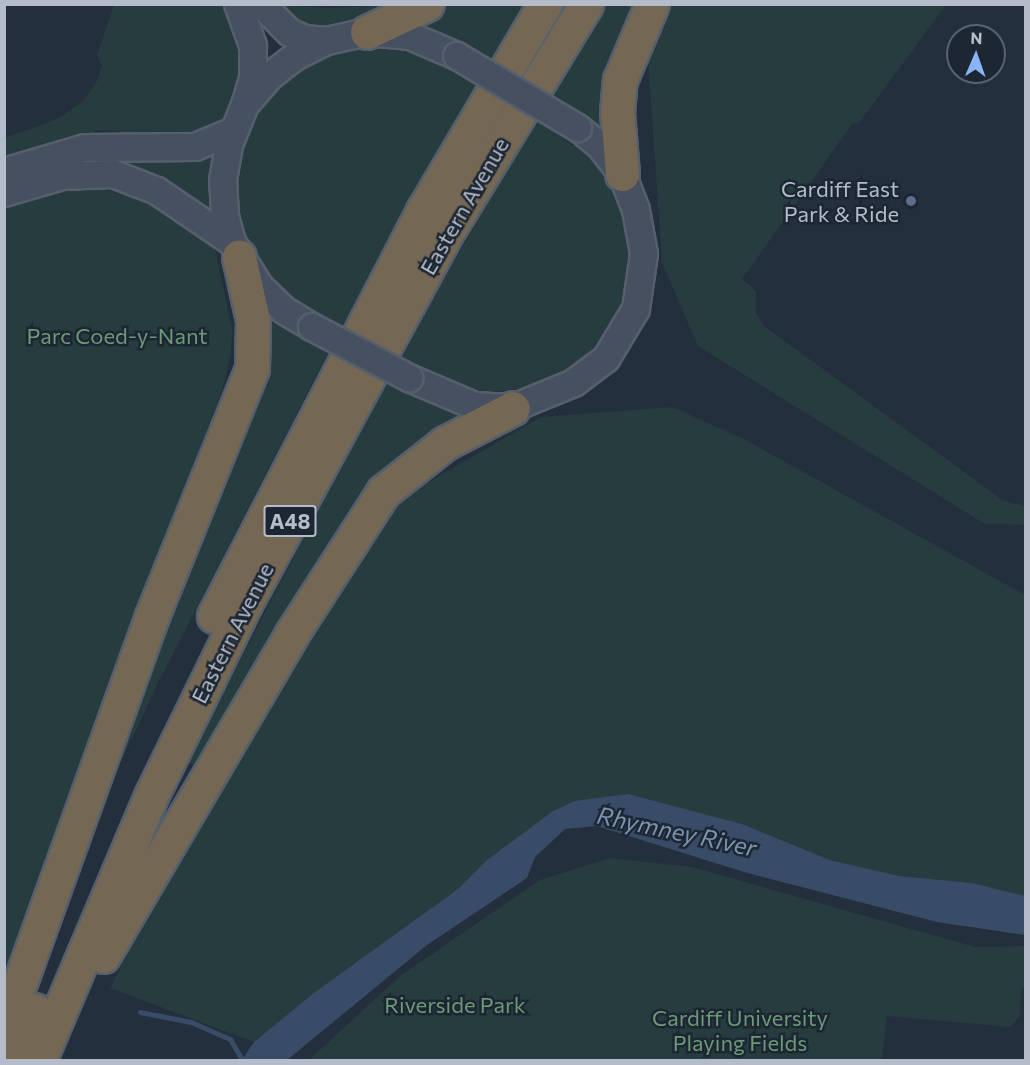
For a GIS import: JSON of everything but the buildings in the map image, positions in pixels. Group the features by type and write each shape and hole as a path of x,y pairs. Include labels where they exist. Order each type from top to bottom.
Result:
{"highway":[{"path":"367,32 427,4"},
{"name":"Eastern Avenue","path":"14,1060 108,837 226,590 423,212 544,4"},
{"name":"Eastern Avenue","path":"39,1060 151,796 246,602 450,227 586,4"},
{"path":"622,174 617,112 620,80 652,4"},
{"path":"4,1027 152,616 252,368 253,320 236,249"},
{"path":"44,1060 285,645 383,492 445,443 513,408"}],"street":[{"path":"238,4 250,36 254,60 245,105 234,131 224,180 225,216 236,249 273,300 312,327 409,378 475,406 513,408 574,383 606,359 636,309 644,254 636,210 622,174 599,145 578,128 457,56 410,36 367,32 327,41 305,39 289,32 261,4"},
{"path":"245,105 269,76 327,41"},
{"path":"4,172 85,148 195,147 234,131"},
{"path":"4,193 72,174 113,174 157,191 236,249"}],"green space":[{"path":"114,5 230,5 247,69 229,113 205,134 123,137 119,131 95,130 94,136 5,159 5,138 59,118 82,102 96,83 102,66 97,55"},
{"path":"274,5 329,8 400,5 324,28 295,22"},
{"path":"448,5 527,5 492,61 460,41 408,21"},
{"path":"604,5 639,5 607,134 549,96"},
{"path":"665,5 946,5 858,124 853,123 742,279 756,291 756,313 764,326 1004,501 1025,506 1025,525 985,524 698,346 662,263 647,42"},
{"path":"374,46 427,55 479,85 408,201 342,328 292,300 270,279 246,241 237,210 238,162 257,111 287,79 326,55"},
{"path":"536,120 589,156 618,193 629,218 633,266 628,295 604,339 563,375 530,387 492,392 462,388 398,358"},
{"path":"209,154 214,159 210,212 81,163 79,158"},
{"name":"Parc Coed-y-Nant","path":"65,186 87,186 128,195 182,221 215,249 232,330 231,353 222,391 150,576 5,977 5,202"},
{"path":"266,311 329,351 158,683 104,798 101,797 184,578 253,417 269,358"},
{"path":"384,381 437,407 471,414 383,474 349,510 194,765 188,762"},
{"path":"672,407 742,438 1025,595 1025,896 972,883 899,876 830,860 742,824 628,794 574,801 553,811 487,860 458,889 315,992 254,1042 110,988 190,831 367,539 401,498 541,417"},
{"path":"610,858 692,867 975,947 1025,946 1025,989 1021,988 1020,1016 1010,1027 887,1016 882,1060 309,1060 400,976 540,880"}],"water":[{"name":"Rhymney River","path":"628,794 742,824 830,860 899,876 972,883 1025,896 1025,935 937,922 744,872 597,826 565,829 535,857 527,878 427,945 287,1060 242,1060 254,1042 315,992 458,889 487,860 553,811 574,801"}],"waterway":[{"path":"140,1012 191,1022 230,1039 242,1060"}],"place":[{"name":"Cardiff East Park & Ride","path":"911,201"}],"park label":[{"name":"Riverside Park","path":"455,1005"},
{"name":"Cardiff University Playing Fields","path":"740,1030"}]}
